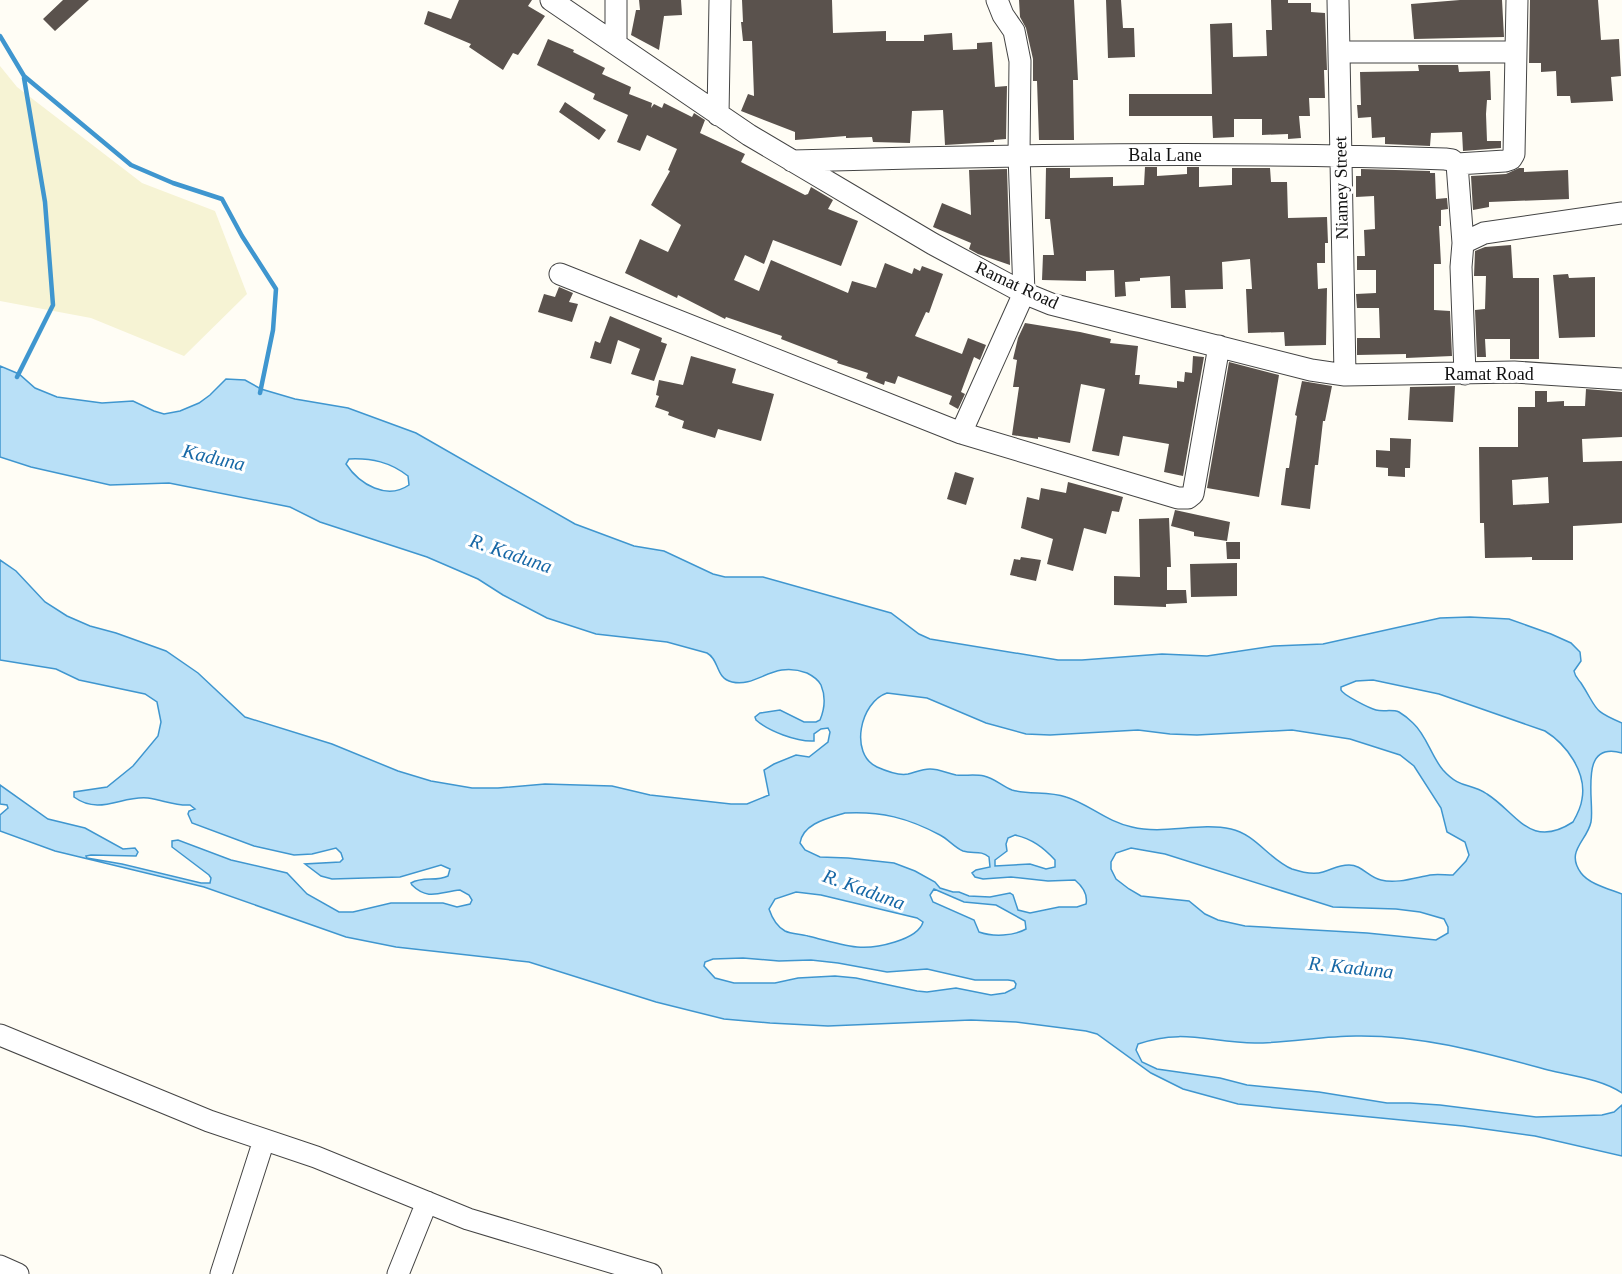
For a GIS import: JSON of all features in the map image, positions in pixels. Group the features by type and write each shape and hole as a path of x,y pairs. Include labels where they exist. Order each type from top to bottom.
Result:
{"street":[{"name":"Ramat Road","path":"551,0 718,115 792,161 933,244 1024,293 1051,304 1311,370 1346,375 1514,372 1622,379"},
{"path":"616,0 616,43"},
{"path":"718,115 720,0"},
{"path":"961,433 1024,293 1019,155 1020,61 1014,31 1003,15 998,0"},
{"name":"Niamey Street","path":"1338,0 1346,375"},
{"path":"1339,52 1516,52 1517,0"},
{"name":"Bala Lane","path":"792,161 1019,155 1341,155 1445,159 1457,164 1505,161 1512,159 1514,154 1516,52"},
{"path":"1457,164 1463,243 1461,267 1465,374"},
{"path":"1463,243 1484,233 1622,213"},
{"path":"560,274 961,433 1178,498 1188,498 1193,494 1219,346"},
{"path":"0,1035 208,1121 316,1157 468,1219 651,1274"},
{"path":"221,1274 264,1140"},
{"path":"398,1274 427,1202"},
{"path":"0,1266 18,1274"}],"shaded area":[{"path":"0,66 17,87 142,183 215,211 247,294 184,356 91,318 0,301"}],"water":[{"path":"0,366 19,374 35,388 57,397 102,403 133,401 164,414 180,411 199,403 226,379 245,380 261,389 295,399 348,408 416,433 575,524 634,546 664,551 713,574 725,577 763,577 891,613 919,634 930,639 1058,660 1082,660 1162,654 1207,656 1274,646 1323,644 1440,618 1509,619 1551,634 1571,643 1580,652 1581,661 1574,671 1576,676 1596,708 1622,723 1622,753 1608,751 1599,755 1593,764 1591,822 1575,858 1585,877 1600,886 1622,894 1622,1093 1586,1078 1477,1052 1405,1038 1343,1036 1255,1043 1170,1037 1138,1044 1136,1050 1142,1062 1157,1069 1220,1078 1247,1085 1319,1092 1387,1103 1440,1105 1536,1117 1602,1115 1614,1112 1622,1105 1622,1156 1535,1136 1463,1126 1238,1104 1183,1089 1151,1073 1097,1034 1086,1031 1016,1022 971,1020 828,1026 724,1019 656,1002 529,962 396,947 346,937 204,887 55,851 0,831 0,815 8,808 7,805 0,804 0,785 48,819 85,828 123,849 135,848 138,852 136,856 91,855 86,856 87,858 210,883 209,875 172,847 172,841 178,840 231,860 287,873 307,894 339,912 353,912 391,903 443,903 457,907 470,904 472,900 469,895 460,890 429,894 423,893 412,885 411,883 416,881 448,876 450,869 441,865 400,877 332,879 321,876 305,864 340,862 343,859 336,848 312,854 294,855 254,846 192,823 188,814 189,811 195,809 190,805 138,798 93,805 74,797 74,792 107,787 133,766 158,736 161,722 157,702 145,694 79,680 56,669 0,660 0,560 16,571 45,602 67,616 166,651 198,673 245,717 332,744 398,771 431,781 472,788 545,784 612,786 650,795 747,804 769,795 764,770 796,755 809,757 828,742 830,732 828,728 821,729 814,734 814,741 799,740 775,732 756,720 755,717 760,713 780,710 804,722 820,720 824,702 823,689 817,679 807,673 784,670 750,681 732,682 723,677 714,660 707,653 667,642 596,634 547,618 478,579 427,557 320,522 290,507 169,483 110,485 31,467 0,457","holes":["349,459 380,462 408,476 409,485 392,491 374,488 352,472 346,464","1373,680 1439,694 1545,731 1567,751 1578,769 1583,789 1579,811 1573,822 1558,830 1546,832 1525,826 1487,794 1449,776 1439,764 1418,728 1405,716 1396,711 1379,711 1368,707 1346,695 1341,687 1356,681","887,693 927,698 986,723 1026,734 1050,735 1138,730 1197,735 1292,730 1350,739 1400,755 1414,766 1441,808 1447,832 1465,842 1469,855 1453,875 1430,875 1387,881 1349,865 1319,873 1307,873 1284,865 1248,836 1231,829 1219,827 1144,829 1123,825 1066,797 1012,790 984,776 956,775 930,769 908,774 893,773 877,767 868,760 863,751 861,728 870,707 878,698","845,813 871,813 917,824 940,835 963,851 980,853 989,857 990,867 976,870 972,873 975,877 983,879 1011,877 1048,881 1075,880 1084,891 1086,904 1030,913 1018,910 1013,895 1010,893 990,897 969,896 940,888 935,882 915,871 894,863 820,857 805,850 800,843 806,831 818,822","1015,835 1027,839 1051,855 1055,860 1055,867 1046,869 1030,864 995,866 995,860 1007,851 1008,838","1131,848 1165,854 1333,907 1420,912 1444,919 1448,933 1436,940 1367,933 1245,926 1218,920 1205,914 1189,901 1141,896 1116,879 1111,869 1111,862 1116,853","934,889 964,902 996,905 1025,921 1026,929 1003,935 979,932 974,920 933,902 930,895","796,892 821,895 917,918 923,922 913,934 895,942 857,947 787,932 773,919 769,909 775,899","713,959 811,960 887,972 927,969 975,980 1008,980 1016,984 1015,988 1005,993 991,995 956,988 917,991 856,978 835,976 798,978 775,983 734,983 715,978 704,966 705,962"]}],"building":[{"path":"63,0 89,0 55,31 43,19"},
{"path":"459,0 532,0 528,6 545,16 518,55 513,53 503,70 469,47 471,44 424,24 428,11 451,19"},
{"path":"639,0 681,0 682,15 664,16 659,50 631,35 636,10 640,10"},
{"path":"742,0 832,0 833,33 886,31 886,41 924,41 924,35 952,33 953,50 977,49 977,43 992,42 995,87 1007,86 1006,139 994,140 994,142 945,145 943,110 912,111 910,143 873,142 872,137 846,138 846,136 795,140 795,132 741,111 748,94 754,96 752,41 743,41"},
{"path":"1019,0 1074,0 1078,80 1073,80 1074,140 1039,140 1037,81 1033,81 1033,59 1026,28 1020,17"},
{"path":"1106,0 1121,0 1123,28 1134,28 1135,57 1108,58"},
{"path":"1271,0 1311,3 1311,12 1325,13 1327,70 1324,70 1325,98 1309,98 1310,116 1299,116 1301,138 1288,139 1288,134 1262,135 1262,119 1234,119 1234,137 1213,138 1212,116 1129,116 1129,94 1212,94 1210,24 1232,23 1233,57 1267,56 1266,30 1272,30"},
{"path":"1460,0 1502,0 1504,37 1414,39 1411,4"},
{"path":"1530,0 1598,0 1601,40 1619,39 1621,76 1611,77 1613,101 1571,103 1570,96 1557,96 1556,71 1541,72 1541,63 1529,63"},
{"path":"548,39 574,50 573,52 605,68 602,74 631,87 629,94 652,103 651,108 654,104 662,108 664,103 692,117 694,113 705,120 700,133 745,154 741,162 805,195 811,187 833,200 828,209 858,221 841,266 773,240 764,264 745,255 734,280 759,291 771,260 848,293 852,281 876,288 885,263 912,274 914,268 920,271 922,266 943,274 929,313 926,312 915,336 962,354 968,338 986,345 980,360 974,357 961,392 965,394 958,409 949,404 952,396 898,376 895,384 885,381 884,385 866,378 868,373 837,363 838,361 781,339 782,336 726,317 725,319 678,295 677,298 625,273 640,239 668,252 681,225 651,205 670,171 668,170 677,149 647,135 640,151 617,142 628,115 593,99 595,94 537,65"},
{"path":"1418,65 1458,65 1459,72 1490,71 1491,100 1487,100 1487,141 1501,141 1501,148 1463,151 1462,132 1431,133 1430,146 1385,144 1385,137 1372,138 1371,117 1358,118 1357,105 1361,105 1360,72 1419,71"},
{"path":"565,102 606,130 599,140 559,112"},
{"path":"1145,167 1157,167 1157,176 1187,174 1187,167 1199,167 1199,187 1232,185 1232,168 1270,168 1271,182 1287,182 1288,218 1327,217 1328,243 1325,243 1325,263 1317,263 1318,289 1327,288 1326,345 1285,346 1284,332 1248,333 1246,289 1252,289 1250,259 1222,262 1223,289 1185,290 1186,308 1171,308 1170,276 1140,278 1140,281 1125,282 1126,296 1115,297 1114,270 1086,271 1086,281 1042,280 1043,255 1054,255 1050,219 1045,219 1046,168 1070,168 1070,178 1113,177 1113,186 1144,185"},
{"path":"1524,168 1524,172 1568,170 1569,199 1489,202 1489,207 1473,210 1471,176 1506,174"},
{"path":"1007,169 1010,265 978,254 969,249 971,243 933,227 942,203 971,215 969,170"},
{"path":"1361,169 1435,173 1436,199 1447,198 1448,209 1441,210 1441,226 1439,226 1441,264 1434,264 1434,310 1450,311 1452,356 1406,358 1406,354 1357,355 1357,338 1380,338 1379,308 1357,308 1356,294 1376,293 1376,270 1357,270 1357,256 1365,256 1364,230 1375,229 1374,196 1356,197 1356,176 1361,176"},
{"path":"1511,245 1513,278 1539,278 1539,359 1510,359 1510,339 1485,339 1486,357 1477,357 1475,310 1485,309 1486,276 1474,276 1475,251 1485,247"},
{"path":"1568,274 1569,278 1595,277 1595,337 1559,338 1553,275"},
{"path":"559,287 573,293 569,302 578,304 572,322 538,312 544,294 555,297"},
{"path":"610,316 662,338 661,342 667,344 654,381 631,374 640,349 618,340 611,364 590,358 595,341 600,343"},
{"path":"1025,323 1111,339 1110,343 1138,346 1135,375 1140,375 1139,384 1177,388 1177,381 1184,382 1185,372 1192,373 1193,356 1204,357 1183,476 1164,472 1169,444 1123,436 1119,456 1092,451 1105,389 1081,384 1070,443 1012,435 1019,387 1013,387 1017,360 1013,359 1018,338"},
{"path":"691,356 736,369 732,383 774,394 761,441 718,429 715,438 682,428 684,421 655,407 659,396 656,395 659,380 683,385"},
{"path":"1229,362 1279,375 1259,497 1207,488"},
{"path":"1302,381 1332,386 1325,421 1323,421 1318,465 1315,465 1310,509 1281,505"},
{"path":"1455,386 1453,422 1408,420 1410,387"},
{"path":"1586,389 1622,392 1622,437 1582,439 1583,462 1622,461 1622,523 1573,526 1573,560 1532,560 1532,557 1485,558 1484,523 1480,523 1479,447 1518,447 1518,407 1535,407 1535,391 1547,391 1547,402 1564,401 1564,406 1585,406","holes":["1548,477 1549,503 1513,505 1512,480"]},
{"path":"1390,438 1411,439 1410,468 1405,468 1405,477 1388,476 1388,468 1376,467 1376,450 1390,451"},
{"path":"955,472 974,478 966,505 947,499"},
{"path":"1068,482 1123,497 1119,512 1112,511 1106,534 1084,528 1073,571 1047,564 1053,539 1021,528 1027,497 1039,500 1041,488 1066,493"},
{"path":"1175,510 1230,522 1227,541 1194,536 1194,532 1171,526"},
{"path":"1169,518 1171,567 1167,567 1167,590 1186,590 1187,603 1166,604 1166,607 1114,605 1114,576 1140,577 1139,519"},
{"path":"1226,542 1240,542 1240,559 1227,559"},
{"path":"1021,557 1041,560 1036,581 1010,575 1014,559 1020,560"},
{"path":"1237,563 1237,596 1191,597 1190,564"}],"waterway":[{"path":"0,36 24,76 131,165 173,183 222,199 242,236 276,289 273,330 260,393"},
{"path":"17,377 53,305 45,202 24,78"}],"water label":[{"name":"Kaduna","path":"214,457"},
{"name":"R. Kaduna","path":"511,553"},
{"name":"R. Kaduna","path":"864,889"},
{"name":"R. Kaduna","path":"1351,967"}]}
